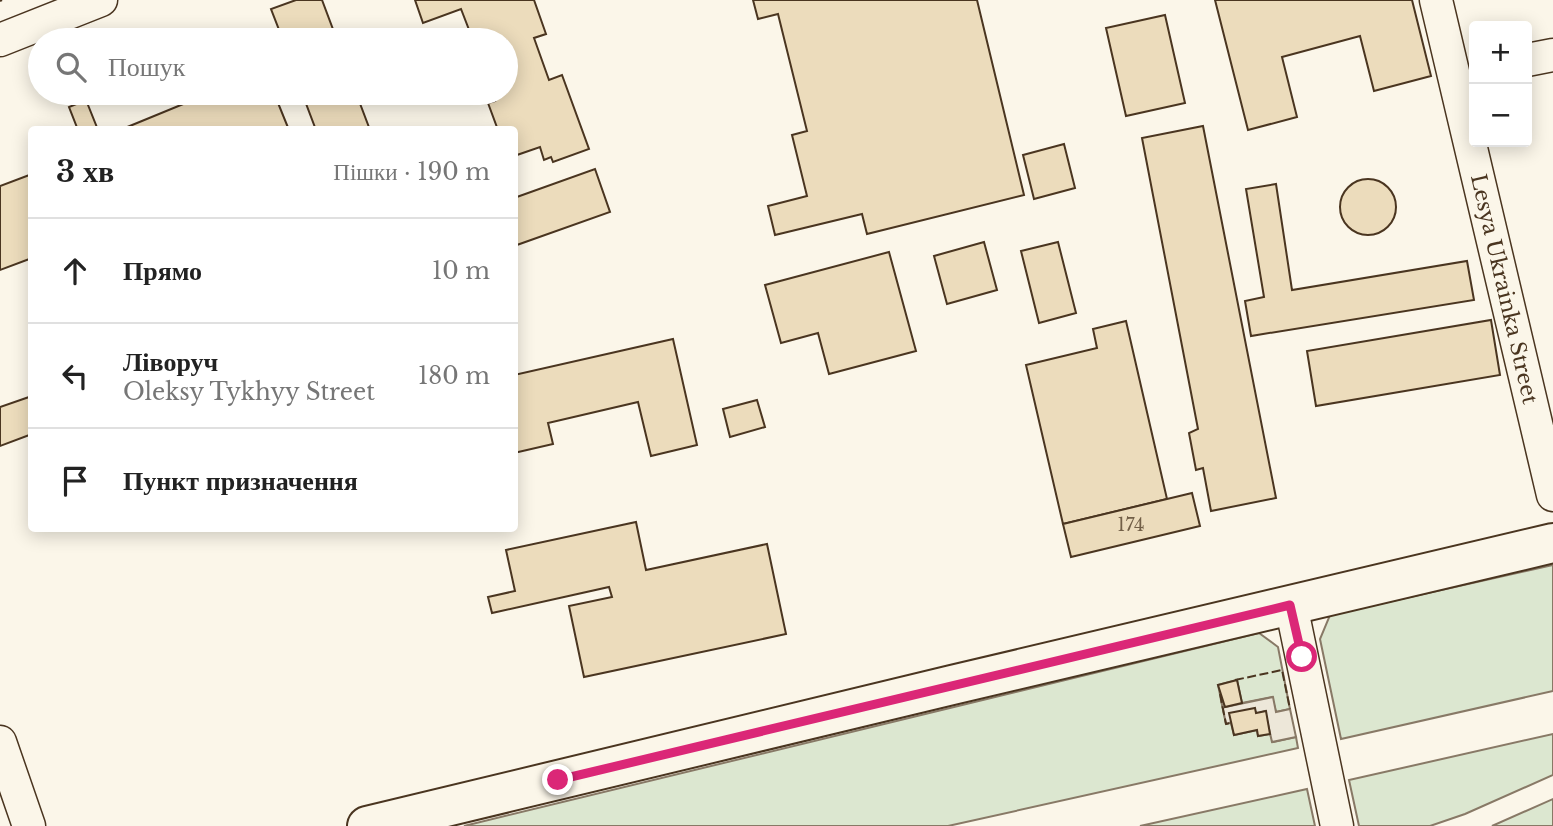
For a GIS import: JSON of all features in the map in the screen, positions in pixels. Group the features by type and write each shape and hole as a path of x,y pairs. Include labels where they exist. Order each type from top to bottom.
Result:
{"main road":[{"path":"367,826 1553,543"}],"street":[{"path":"30,28 101,0"},
{"name":"Lesya Ukrainka Street","path":"1436,0 1463,66 1553,495"},
{"path":"0,40 28,29"},
{"path":"1532,59 1553,55"},
{"path":"1290,605 1337,826"},
{"path":"0,742 29,826"}],"green space":[{"path":"1553,565 1553,691 1341,739 1320,639 1330,615"},
{"path":"1259,633 1278,647 1290,709 1276,712 1272,697 1242,703 1237,680 1218,685 1226,723 1231,723 1234,735 1257,730 1258,736 1270,734 1273,742 1296,737 1298,748 948,826 464,826"},
{"path":"1553,734 1553,775 1465,814 1430,826 1359,826 1349,780"},
{"path":"1307,789 1315,826 1140,826"},
{"path":"1553,799 1553,826 1492,826"}],"shaded area":[{"path":"1273,697 1276,712 1290,709 1296,737 1272,742 1265,711 1226,724 1221,700 1225,707"}],"building":[{"path":"296,0 322,0 332,28 278,28 271,9"},
{"path":"415,0 534,0 546,34 534,38 549,80 562,75 589,149 553,162 551,157 544,160 540,147 518,155 518,126 497,126 489,105 518,105 518,28 468,28 461,9 423,23"},
{"path":"753,0 977,0 1024,195 867,234 862,214 775,235 768,206 807,196 792,135 807,131 778,14 758,19"},
{"path":"1215,0 1412,0 1431,76 1374,91 1360,36 1282,57 1297,117 1248,130"},
{"path":"1165,15 1185,103 1126,116 1106,28"},
{"path":"88,105 96,126 76,126 69,107"},
{"path":"181,105 279,105 287,126 130,126"},
{"path":"307,105 361,105 368,126 314,126"},
{"path":"1203,126 1276,498 1211,511 1203,468 1196,470 1189,433 1198,429 1142,138"},
{"path":"1064,144 1075,188 1034,199 1023,155"},
{"path":"595,169 610,212 518,245 518,197"},
{"path":"28,176 28,260 0,270 0,186"},
{"path":"1368,179 1379,181 1388,187 1394,196 1394,218 1388,227 1379,233 1368,235 1357,233 1348,227 1342,218 1340,207 1342,196 1348,187 1357,181"},
{"path":"1276,184 1292,290 1467,261 1474,300 1251,336 1245,301 1264,297 1246,189"},
{"path":"984,242 997,290 947,304 934,256"},
{"path":"1058,242 1076,313 1039,323 1021,251"},
{"path":"889,252 916,351 829,374 818,333 781,343 765,285"},
{"path":"1491,320 1500,375 1316,406 1307,351"},
{"path":"1126,321 1167,499 1063,524 1026,365 1097,348 1093,329"},
{"path":"673,339 697,445 651,456 638,402 548,423 553,444 518,452 518,374"},
{"path":"28,397 28,436 0,446 0,407"},
{"path":"757,400 765,427 730,437 723,409"},
{"path":"1192,493 1200,526 1071,557 1063,524"},
{"path":"636,522 646,570 767,544 786,634 584,677 569,606 612,597 609,587 492,613 488,597 515,591 506,550"},
{"path":"1237,680 1242,703 1225,707 1218,685"},
{"path":"1255,708 1256,713 1266,711 1270,734 1258,736 1257,730 1234,735 1229,713"}],"fence":[{"path":"1235,680 1282,670 1290,709"},
{"path":"1220,694 1226,724 1231,723"}],"route":[{"path":"558,780 1290,605 1302,657"}]}
